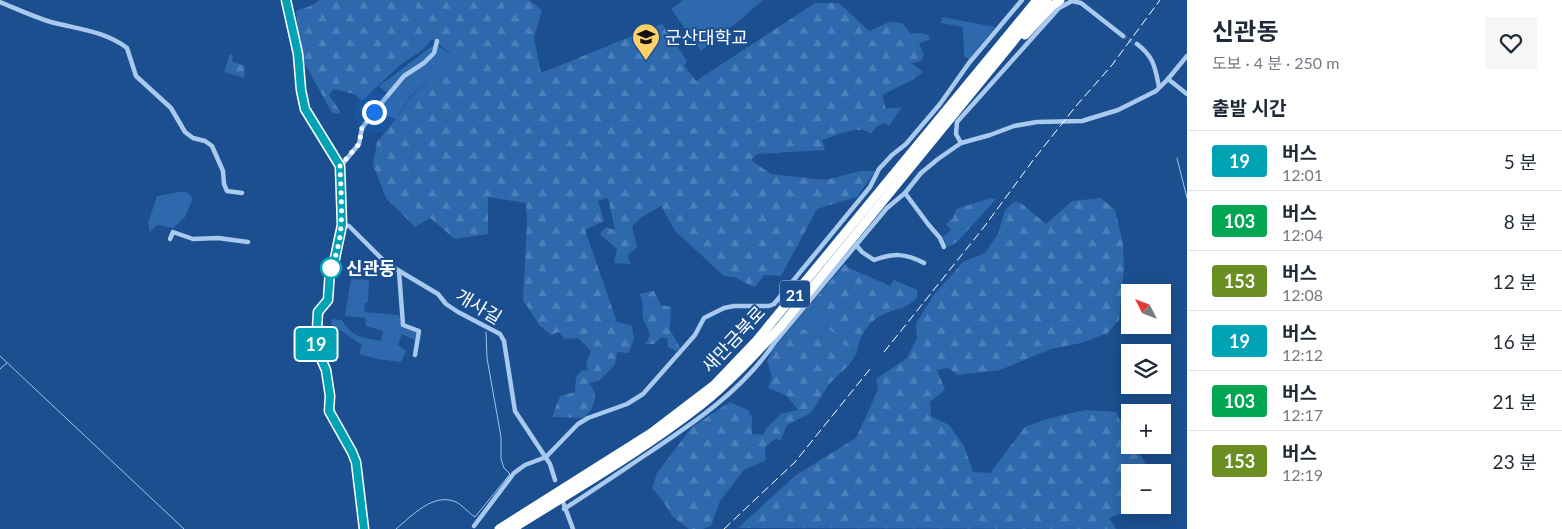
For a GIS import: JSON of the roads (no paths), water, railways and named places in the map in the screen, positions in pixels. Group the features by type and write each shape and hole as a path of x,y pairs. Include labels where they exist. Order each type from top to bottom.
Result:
{"highway":[{"path":"997,48 1015,18 1030,0"},
{"name":"새만금북로","path":"499,529 651,433 714,385 757,340 1037,0"},
{"name":"새만금북로","path":"512,529 654,439 702,404 734,376 780,327 1047,0"},
{"path":"989,70 1006,56 1052,6 1060,0"}],"street":[{"path":"286,0 298,54 301,90 305,109 340,166 342,225 334,263 330,270 328,300 318,312 316,347 326,370 330,396 329,411 356,462 364,529"},
{"path":"474,526 514,473 525,465 546,457 578,424 588,418 627,404 643,394 694,335 704,318 724,308 734,306 769,306 774,304 870,187 879,169 912,138 940,104 969,63 1022,0"},
{"path":"961,143 956,134 957,122 1059,8 1072,1 1082,3 1123,36"},
{"path":"0,2 51,22 109,37 127,48 136,76 171,108 184,132 192,138 206,141 212,146 223,171 224,184 228,191 242,193"},
{"path":"340,166 359,144 362,128 374,112 404,76 424,63 434,53 437,41"},
{"path":"1137,44 1148,52 1154,62 1159,87"},
{"path":"564,509 673,437 733,391 761,363 775,342 887,208 905,193 921,173 938,159 961,143 1014,126 1037,122 1082,121 1118,110 1159,87 1187,56"},
{"path":"1168,79 1187,94"},
{"path":"905,193 937,233 944,247"},
{"name":"개사길","path":"342,225 349,226 386,263 438,294 446,304 454,309 500,334 504,340 515,410 550,464 555,480"},
{"path":"170,239 173,232 193,239 218,238 248,242"},
{"path":"856,245 862,252 874,260 888,255 910,256 924,262"},
{"path":"399,271 403,325 419,331 415,355"},
{"path":"563,502 573,529"}],"waterway":[{"path":"1177,158 1187,198"},
{"path":"396,529 423,507 439,500 456,502 475,517 510,474 504,468 501,459 501,437 487,358 486,332"},
{"path":"0,356 184,529"},
{"path":"0,369 7,363"}],"tunnel":[{"path":"1123,36 1137,44"}],"railway":[{"path":"884,352 984,227 1076,106 1112,65 1160,0"},
{"path":"724,529 795,462 870,369"}],"place":[{"name":"군산대학교","path":"646,61"},
{"name":"신관동","path":"331,268"}]}
